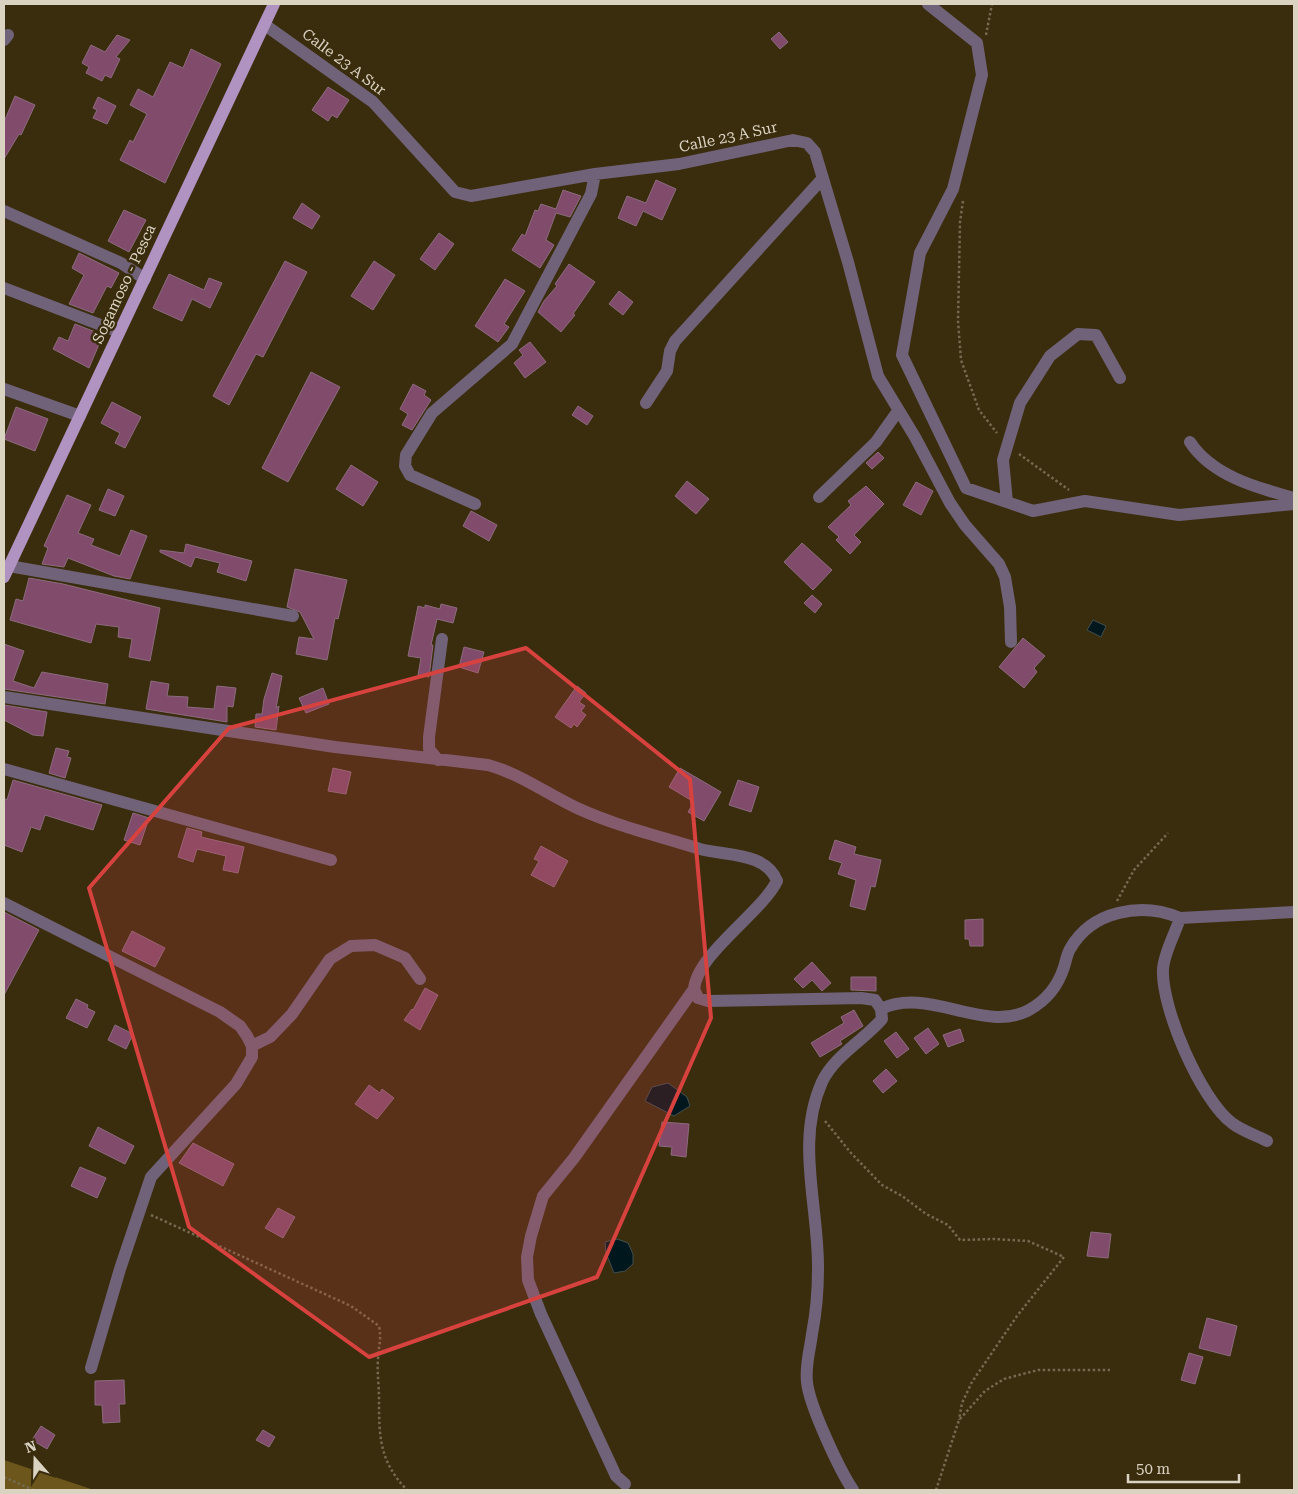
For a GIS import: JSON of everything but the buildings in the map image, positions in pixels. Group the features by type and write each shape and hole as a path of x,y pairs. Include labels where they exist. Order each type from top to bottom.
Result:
{"main road":[{"name":"Sogamoso - Pesca","path":"6,572 274,4"}],"street":[{"path":"928,4 976,43 982,75 953,189 920,253 902,356 966,488 1033,511 1085,501 1179,515 1294,504"},
{"name":"Calle 23 A Sur","path":"265,24 373,102 455,192 471,196 595,174 679,164 793,140 807,143 815,152 823,178 848,262 878,376 920,446 950,503 999,564 1005,577 1010,607 1011,642"},
{"path":"475,504 410,475 405,466 406,455 432,413 512,344 591,194 595,174"},
{"path":"646,403 667,371 670,351 675,341 823,178"},
{"path":"4,211 120,263 145,278"},
{"path":"4,288 119,332"},
{"path":"1007,502 1003,460 1006,444 1020,404 1050,356 1078,334 1096,335 1120,378"},
{"path":"4,389 80,416"},
{"path":"819,497 876,442 898,411"},
{"path":"1190,442 1198,454 1221,471 1262,490 1294,498"},
{"path":"6,572 292,616"},
{"path":"438,760 429,749 429,737 442,639"},
{"path":"4,697 438,760 488,765 511,771 576,808 615,824 713,852 750,858 766,866 774,873 776,881 772,890 739,924 709,960 694,981 694,989 574,1158 544,1196 533,1227 527,1257 528,1280 541,1314 616,1476 625,1484"},
{"path":"4,769 332,860"},
{"path":"4,903 220,1012 240,1026 252,1046 252,1057 236,1084 151,1177 120,1269 91,1368"},
{"path":"881,1009 891,1004 934,1003 999,1017 1021,1014 1047,998 1056,986 1069,950 1079,936 1108,917 1129,909 1148,909 1166,912 1180,918 1294,912"},
{"path":"1180,918 1163,967 1164,986 1169,1011 1195,1072 1213,1102 1232,1123 1267,1141"},
{"path":"252,1046 276,1031 292,1014 330,959 352,946 375,945 405,958 420,979"},
{"path":"694,989 702,1000 861,998 875,1000 881,1009 882,1019 829,1071 822,1082 810,1130 808,1153 818,1269 815,1316 806,1365 807,1384 812,1402 853,1490"}],"path":[{"path":"964,194 960,222 958,313 961,360 979,410 1006,444 1085,501"},
{"path":"1108,917 1134,870 1168,833"},
{"path":"815,1106 850,1153 882,1185 902,1196 926,1214 948,1225 960,1240 1028,1241 1064,1257 1017,1316 972,1382 964,1397 959,1420 936,1490"},
{"path":"142,1208 156,1219 351,1306 379,1326 382,1340 378,1358 379,1436 383,1453 396,1478 407,1490"},
{"path":"959,1420 985,1391 1004,1379 1017,1374 1038,1370 1110,1370"},
{"path":"4,1477 33,1490"}],"highlighted area":[{"path":"526,648 690,779 711,1018 597,1277 369,1357 189,1227 89,888 229,728"}],"shaded area":[{"path":"4,1460 94,1490 4,1490"}],"water":[{"path":"1093,620 1106,626 1101,637 1087,630"},
{"path":"668,1083 687,1097 690,1106 674,1116 645,1101 652,1087"},
{"path":"617,1239 628,1243 633,1254 633,1264 625,1271 614,1273 606,1253 605,1242"}]}
